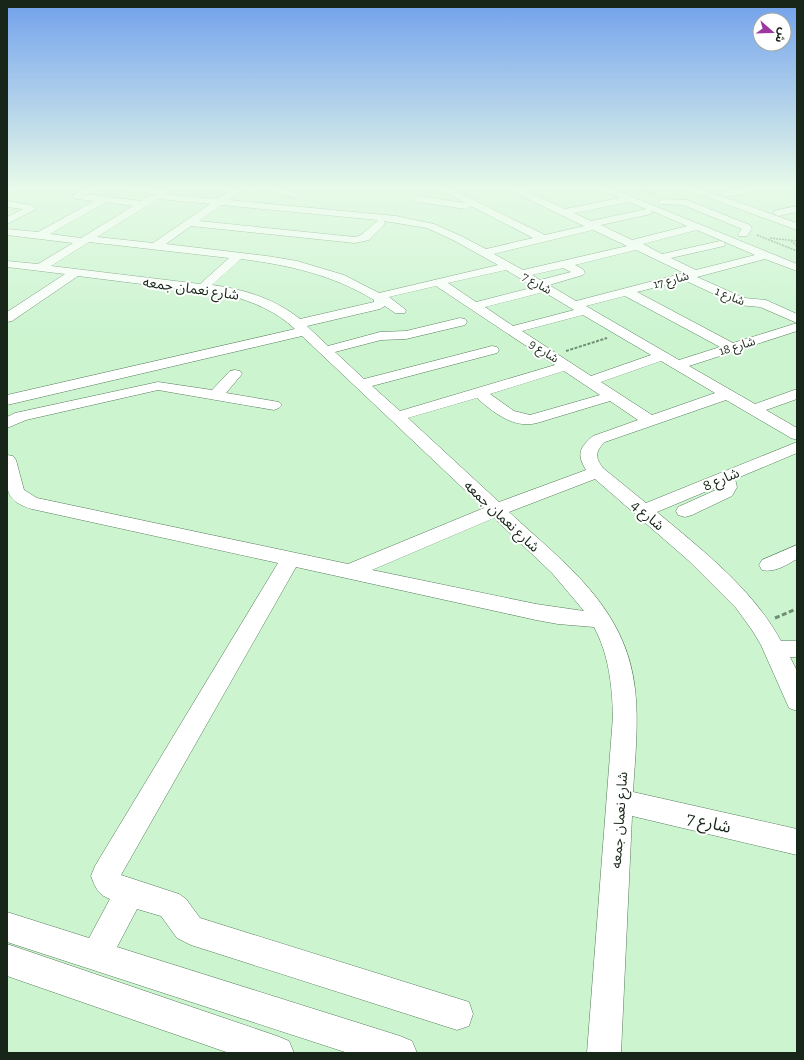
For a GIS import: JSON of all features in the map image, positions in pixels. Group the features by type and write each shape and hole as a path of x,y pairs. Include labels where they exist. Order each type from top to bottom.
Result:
{"street":[{"path":"47,236 161,243 225,254 240,247 267,259 309,267 335,275 358,285 400,310"},
{"path":"40,268 92,236"},
{"path":"161,243 170,236"},
{"path":"161,243 192,236"},
{"path":"203,287 250,236"},
{"path":"267,259 291,236"},
{"path":"318,236 359,240 367,236"},
{"name":"شارع 7","path":"453,236 522,274 797,435"},
{"path":"539,236 544,239"},
{"path":"484,253 553,236"},
{"path":"522,274 565,264 656,236"},
{"path":"706,236 755,258"},
{"path":"721,236 797,268"},
{"name":"شارع 1","path":"620,237 662,257 690,275 740,296 747,303 762,303 797,319"},
{"path":"662,257 720,244"},
{"name":"شارع 17","path":"512,330 627,292 767,255"},
{"name":"شارع نعمان جمعه","path":"7,264 230,291 253,297 272,306 301,328 325,350 496,510 583,594 602,620 616,650 624,682 625,716 604,1053"},
{"path":"474,306 579,274 579,271 565,264"},
{"path":"7,400 301,328 376,306 381,303 381,298 386,294 508,266"},
{"path":"7,307 68,272"},
{"path":"7,318 68,272"},
{"name":"شارع 9","path":"438,282 650,421"},
{"path":"627,292 733,348"},
{"path":"325,350 380,336 406,335 460,322"},
{"name":"شارع 18","path":"677,365 797,327"},
{"path":"361,384 492,350"},
{"path":"589,380 662,356"},
{"path":"396,417 566,366"},
{"path":"216,395 235,374"},
{"path":"7,423 21,416 147,388 169,387 274,405"},
{"path":"479,392 506,414 521,420 531,420 611,396"},
{"name":"شارع 4","path":"727,394 599,439 591,446 588,454 590,463 597,472 717,575 739,597 760,624 786,649 797,701"},
{"path":"753,410 797,394"},
{"name":"شارع 8","path":"644,511 797,447"},
{"path":"7,460 14,492 26,502 536,612 558,616 602,620"},
{"path":"348,572 496,510 597,472"},
{"path":"685,511 726,492 728,487 726,477"},
{"path":"769,565 797,551"},
{"path":"290,559 105,876 110,885 173,907 187,927 191,930 456,1014"},
{"name":"شارع 7","path":"620,801 797,842"},
{"path":"96,955 130,892"},
{"path":"7,927 400,1053"},
{"path":"7,960 277,1053"}],"path":[{"path":"766,238 797,241"},
{"path":"791,240 797,246"},
{"path":"551,356 608,338"}]}
